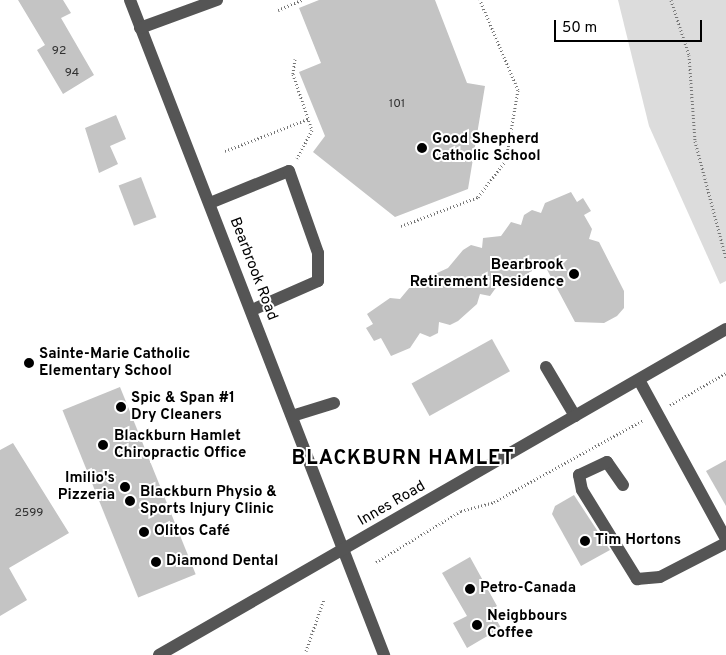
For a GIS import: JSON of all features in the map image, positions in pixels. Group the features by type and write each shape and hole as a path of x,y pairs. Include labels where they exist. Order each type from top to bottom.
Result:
{"street":[{"name":"Bearbrook Road","path":"130,0 252,310 384,655"},
{"path":"140,28 217,0"},
{"path":"210,203 289,171 318,253 318,281 252,310"},
{"name":"Innes Road","path":"159,655 724,331"},
{"path":"546,368 575,416"},
{"path":"639,380 658,411 726,539"},
{"path":"292,416 334,403"},
{"path":"623,485 607,462 579,475 582,490 637,579 660,577 726,544"}],"path":[{"path":"278,10 302,0"},
{"path":"401,226 478,197 506,160 518,90 480,0"},
{"path":"670,0 689,55 694,141 726,258"},
{"path":"289,171 312,130 293,74 295,59"},
{"path":"225,151 308,119"},
{"path":"376,562 460,512 494,502 726,373"},
{"path":"306,650 324,599"}],"shaded area":[{"path":"618,0 726,0 726,281 720,284 649,126"}],"building":[{"path":"18,0 63,0 71,13 61,18 94,75 63,94 37,50 45,45"},
{"path":"319,0 435,0 467,83 485,86 468,189 395,217 313,152 325,136 299,72 321,63 299,8"},
{"path":"116,115 126,139 110,146 118,164 99,173 85,128"},
{"path":"141,177 156,217 134,226 119,186"},
{"name":"Bearbrook Retirement Residence","path":"571,192 577,202 583,198 591,211 584,215 592,229 589,239 599,242 624,291 624,308 617,316 604,323 575,322 544,264 510,284 500,282 490,296 480,294 477,304 458,321 450,325 439,322 438,333 430,337 420,333 410,348 391,356 381,338 374,341 366,328 373,324 367,314 390,298 400,299 410,287 420,288 424,279 448,268 463,250 471,245 482,248 483,238 501,236 511,222 521,225 524,215 532,210 541,213 545,203"},
{"path":"492,339 510,371 429,416 412,384"},
{"path":"120,387 196,574 138,598 63,410"},
{"path":"13,443 69,533 9,568 27,600 0,616 0,450"},
{"path":"726,460 726,506 706,471"},
{"name":"Tim Hortons","path":"574,495 610,550 581,566 552,514 555,506"},
{"name":"Petro-Canada","path":"470,557 497,606 491,610 501,628 467,648 453,623 467,616 442,573"}],"place":[{"name":"Good Shepherd Catholic School","path":"422,148"},
{"name":"Bearbrook Retirement Residence","path":"574,274"},
{"name":"Sainte-Marie Catholic Elementary School","path":"29,363"},
{"name":"Spic & Span #1 Dry Cleaners","path":"121,407"},
{"name":"Blackburn Hamlet Chiropractic Office","path":"103,445"},
{"name":"Imilio's Pizzeria","path":"125,487"},
{"name":"Blackburn Physio & Sports Injury Clinic","path":"130,501"},
{"name":"Olitos Café","path":"144,532"},
{"name":"Tim Hortons","path":"585,541"},
{"name":"Diamond Dental","path":"156,562"},
{"name":"Petro-Canada","path":"470,589"},
{"name":"Neigbbours Coffee","path":"477,625"}],"district":[{"name":"BLACKBURN HAMLET","path":"403,459"}]}
